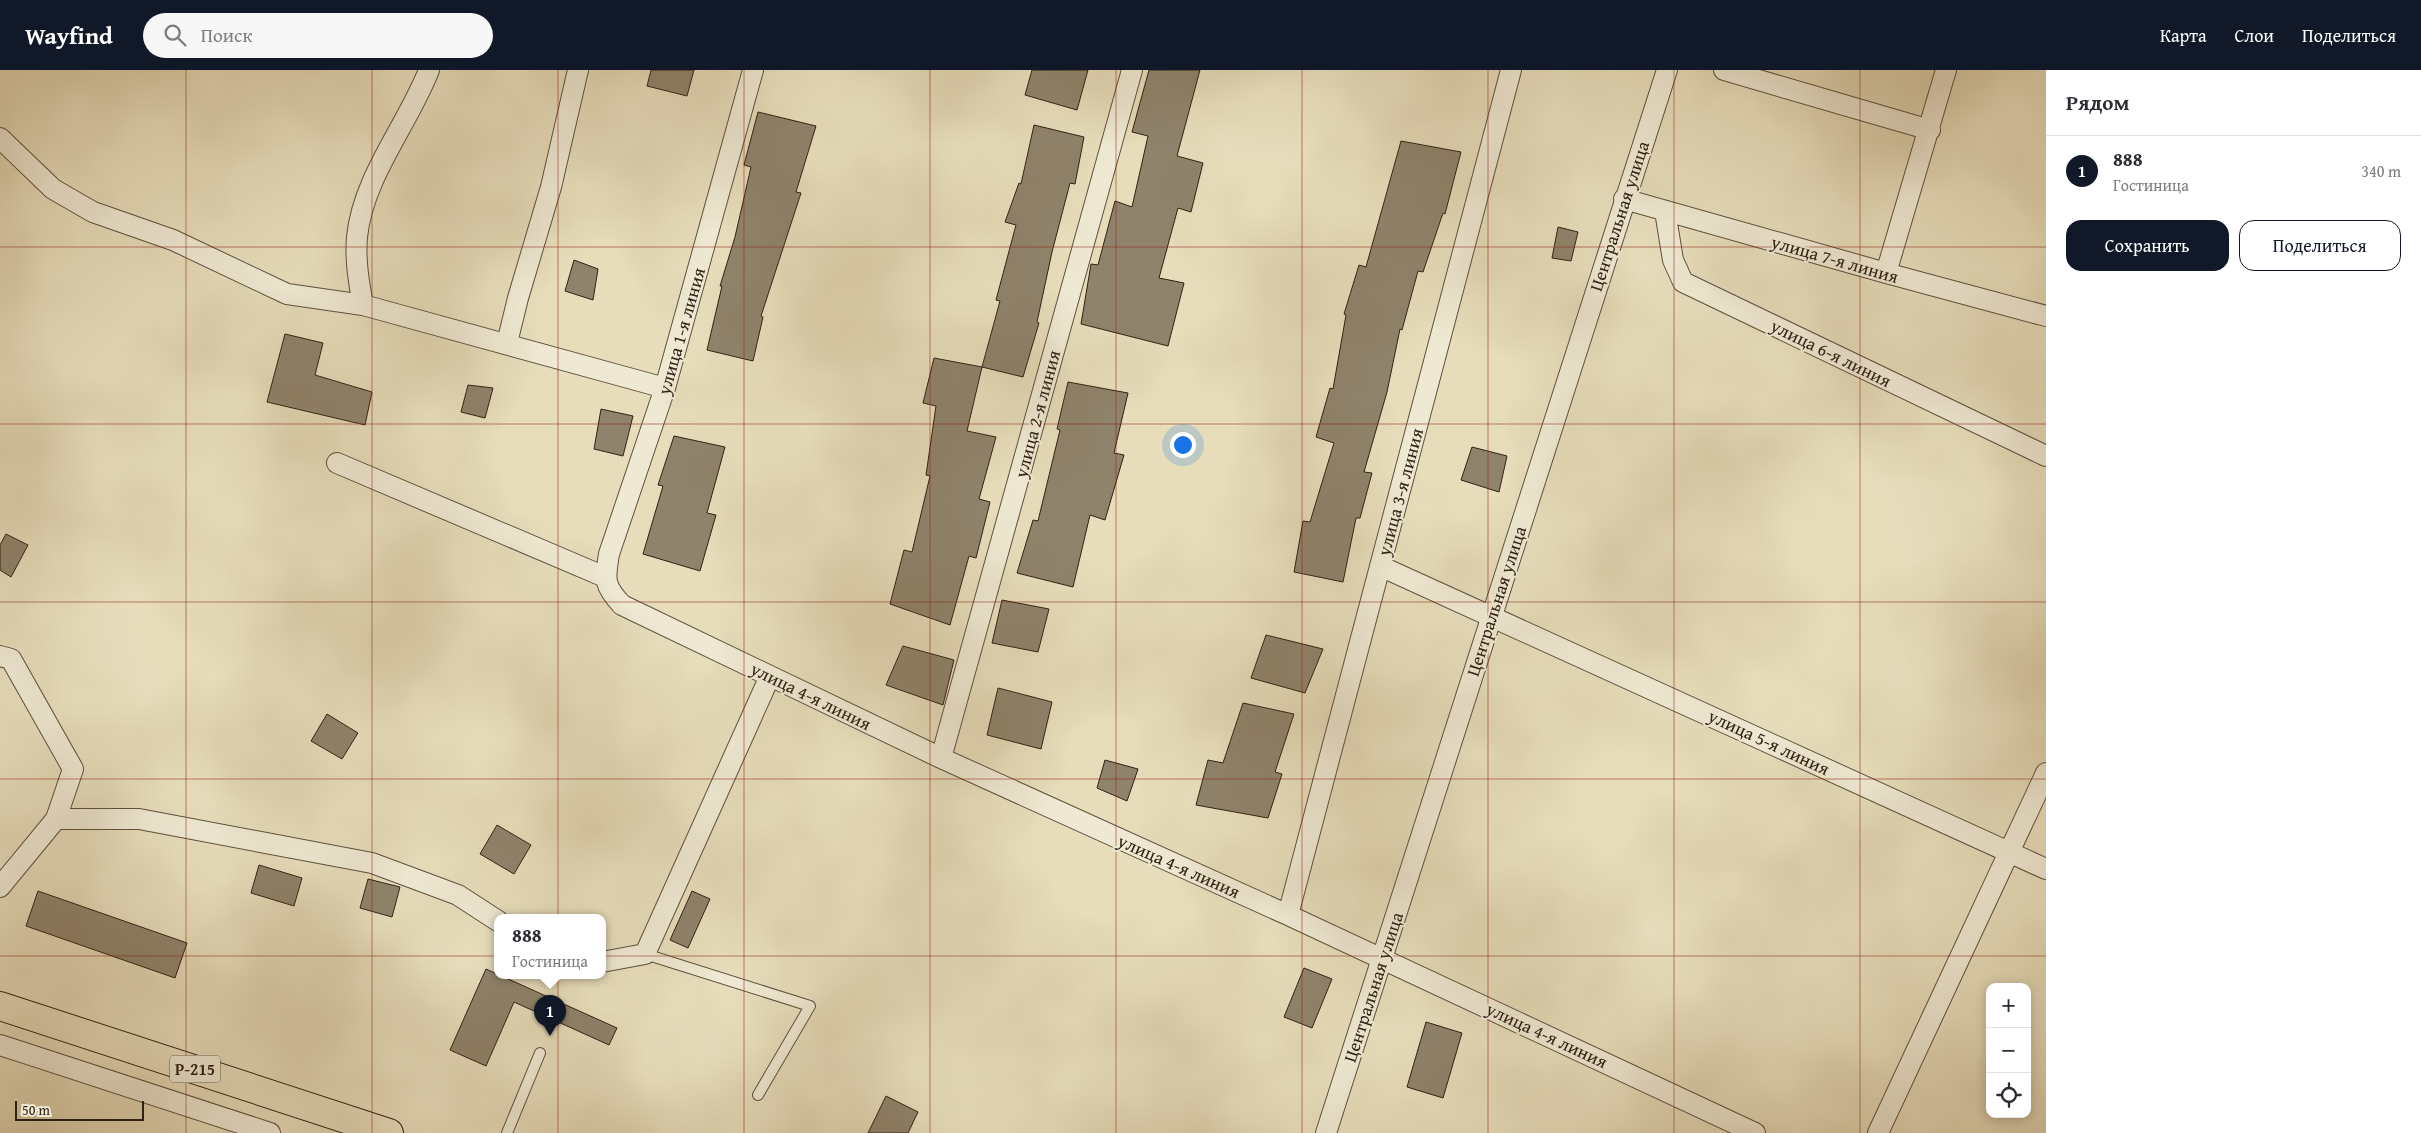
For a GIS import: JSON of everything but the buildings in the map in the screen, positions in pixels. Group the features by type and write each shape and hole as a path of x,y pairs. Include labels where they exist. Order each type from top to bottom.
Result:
{"highway":[{"name":"Р-215","path":"0,1006 346,1126 389,1133"}],"street":[{"path":"362,305 356,264 357,236 364,203 420,92 429,70"},
{"path":"507,344 518,298 551,186 578,70"},
{"name":"улица 1-я линия","path":"607,584 609,554 665,388 753,70"},
{"name":"улица 2-я линия","path":"941,758 1132,70"},
{"name":"улица 3-я линия","path":"1288,915 1511,70"},
{"name":"Центральная улица","path":"1326,1133 1624,199 1667,70"},
{"path":"1724,70 1930,130"},
{"path":"1886,274 1930,130 1946,70"},
{"path":"0,138 54,189 93,212 173,240 287,294 362,305 665,388"},
{"name":"улица 7-я линия","path":"1624,199 1886,274 2046,316"},
{"name":"улица 6-я линия","path":"1665,211 1673,260 1683,282 2046,456"},
{"name":"улица 4-я линия","path":"337,462 607,584 622,605 941,758 1288,915 1755,1133"},
{"name":"улица 5-я линия","path":"1380,566 1492,615 2046,869"},
{"path":"0,656 11,659 73,769 56,819 0,886"},
{"path":"606,961 645,954 770,676"},
{"path":"1878,1133 2046,773"},
{"path":"56,819 140,819 372,863 458,895 494,918"},
{"path":"0,1046 270,1133"}],"lane":[{"path":"645,954 810,1006 758,1095"},
{"path":"507,1133 540,1053"}],"place":[{"name":"888","path":"550,1036"}]}
